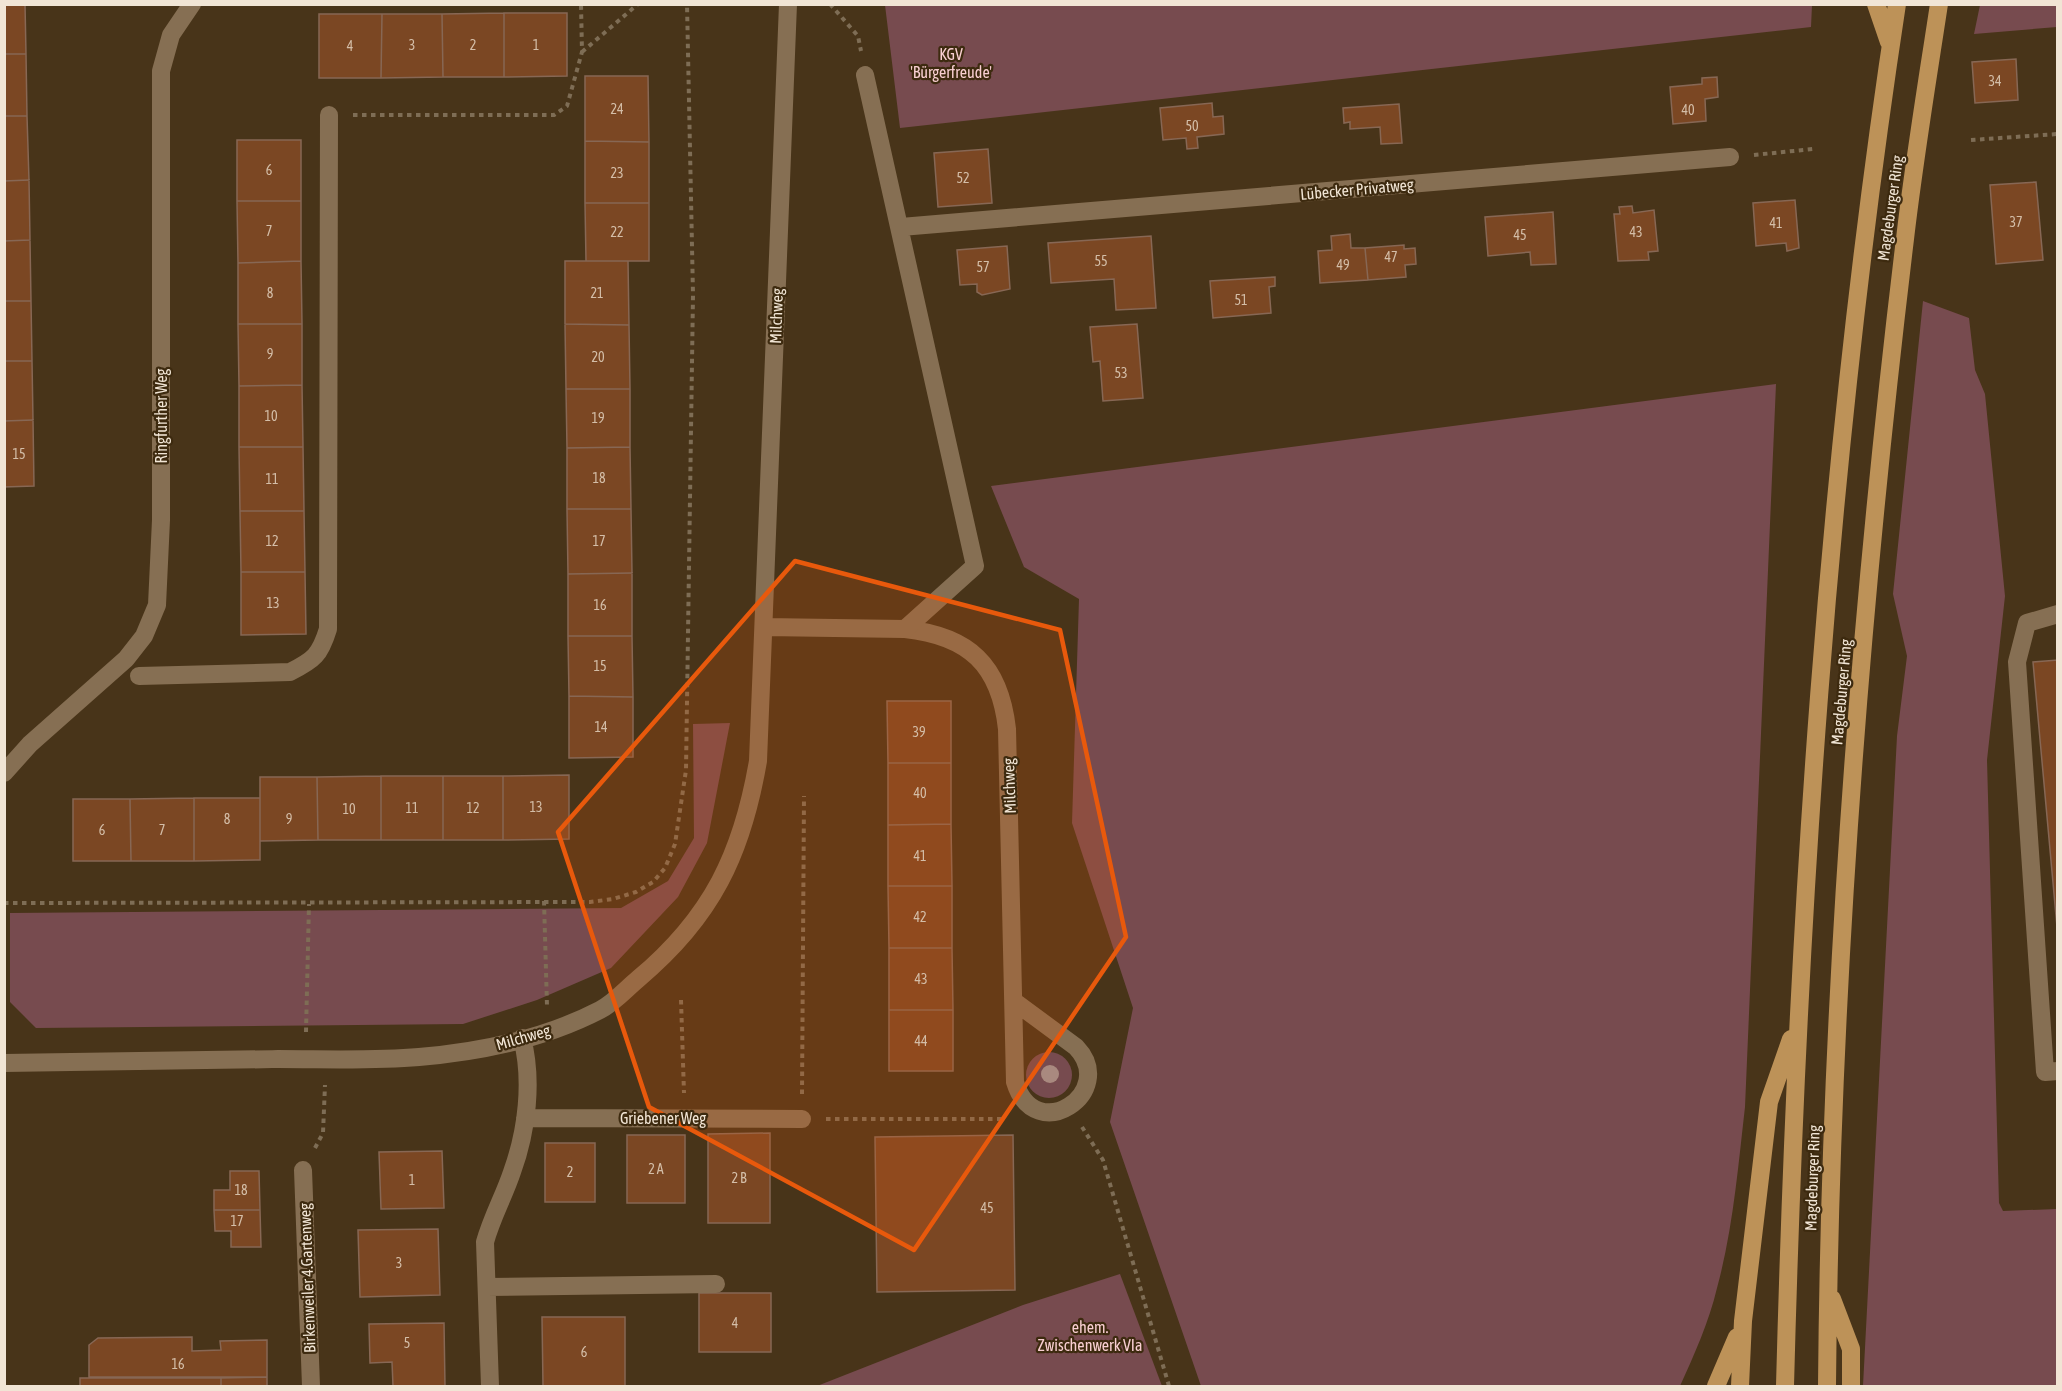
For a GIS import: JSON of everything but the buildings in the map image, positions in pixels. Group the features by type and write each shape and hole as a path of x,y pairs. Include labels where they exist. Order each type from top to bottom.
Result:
{"highway":[{"path":"1876,4 1891,46"},
{"name":"Magdeburger Ring","path":"1785,1386 1797,1021 1818,695 1830,558 1865,239 1897,4"},
{"name":"Magdeburger Ring","path":"1827,1386 1828,1286 1848,842 1860,682 1905,236 1939,4"},
{"path":"1740,1386 1743,1322 1769,1102 1797,1021"},
{"path":"1828,1286 1851,1349 1851,1386"},
{"path":"1716,1386 1743,1322"}],"street":[{"name":"Ringfurther Weg","path":"4,773 30,744 126,659 150,627 158,605 161,519 161,71 171,35 192,4"},
{"name":"Milchweg","path":"4,1063 419,1057 488,1047 548,1030 601,1010 665,957 691,926 721,882 745,825 758,761 788,4"},
{"path":"865,75 901,227 975,566 904,629"},
{"path":"138,676 290,672 309,662 321,649 328,629 329,115"},
{"name":"Lübecker Privatweg","path":"901,227 1730,157"},
{"path":"2058,614 2027,623 2017,662 2045,1072 2058,1071"},
{"name":"Milchweg","path":"764,627 904,629 943,636 963,646 988,666 1001,692 1007,729 1015,1002 1014,1075 1017,1090 1028,1104"},
{"path":"1015,1002 1083,1055 1088,1072 1079,1100 1069,1108 1048,1112 1028,1104"},
{"path":"490,1386 485,1242 490,1222 513,1170 525,1118 528,1060 522,1038"},
{"name":"Griebener Weg","path":"525,1118 802,1119"},
{"name":"Birkenweiler 4.Gartenweg","path":"303,1170 311,1386"},
{"path":"487,1287 716,1284"}],"path":[{"path":"329,115 554,115 567,106 582,52 581,4"},
{"path":"582,52 638,4"},
{"path":"4,903 614,899 646,887 658,877 671,857 679,824 687,747 693,295 687,4"},
{"path":"830,4 858,36 865,75"},
{"path":"1971,140 2058,134"},
{"path":"1730,157 1813,149"},
{"path":"804,796 802,1119 1004,1119 1028,1104"},
{"path":"544,901 548,1030"},
{"path":"681,1000 685,1118"},
{"path":"303,1170 323,1133 327,1058"},
{"path":"1069,1108 1104,1160 1169,1386"}],"highlighted area":[{"path":"795,561 1060,630 1126,937 914,1250 649,1107 558,832"}],"green space":[{"name":"KGV 'Bürgerfreude'","path":"1812,4 1811,27 900,128 885,5"},
{"path":"1980,5 2057,5 2057,27 1974,34"},
{"path":"1923,301 1969,318 1975,370 1985,394 2005,596 1987,760 1999,1203 2003,1211 2057,1209 2057,1386 1863,1386 1897,736 1907,656 1893,594"},
{"path":"1776,384 1745,1107 1723,1266 1714,1301 1680,1386 1201,1386 1110,1122 1133,1008 1072,823 1079,599 1024,567 991,486"},
{"path":"730,723 707,843 678,897 611,968 537,1000 463,1024 36,1028 10,1002 10,913 621,908 668,881 694,838 693,724"},
{"path":"1049,1052 1065,1059 1072,1075 1065,1091 1049,1098 1033,1091 1026,1075 1033,1059"},
{"name":"ehem. Zwischenwerk VIa","path":"1120,1274 1162,1386 817,1386 1023,1305"}]}
